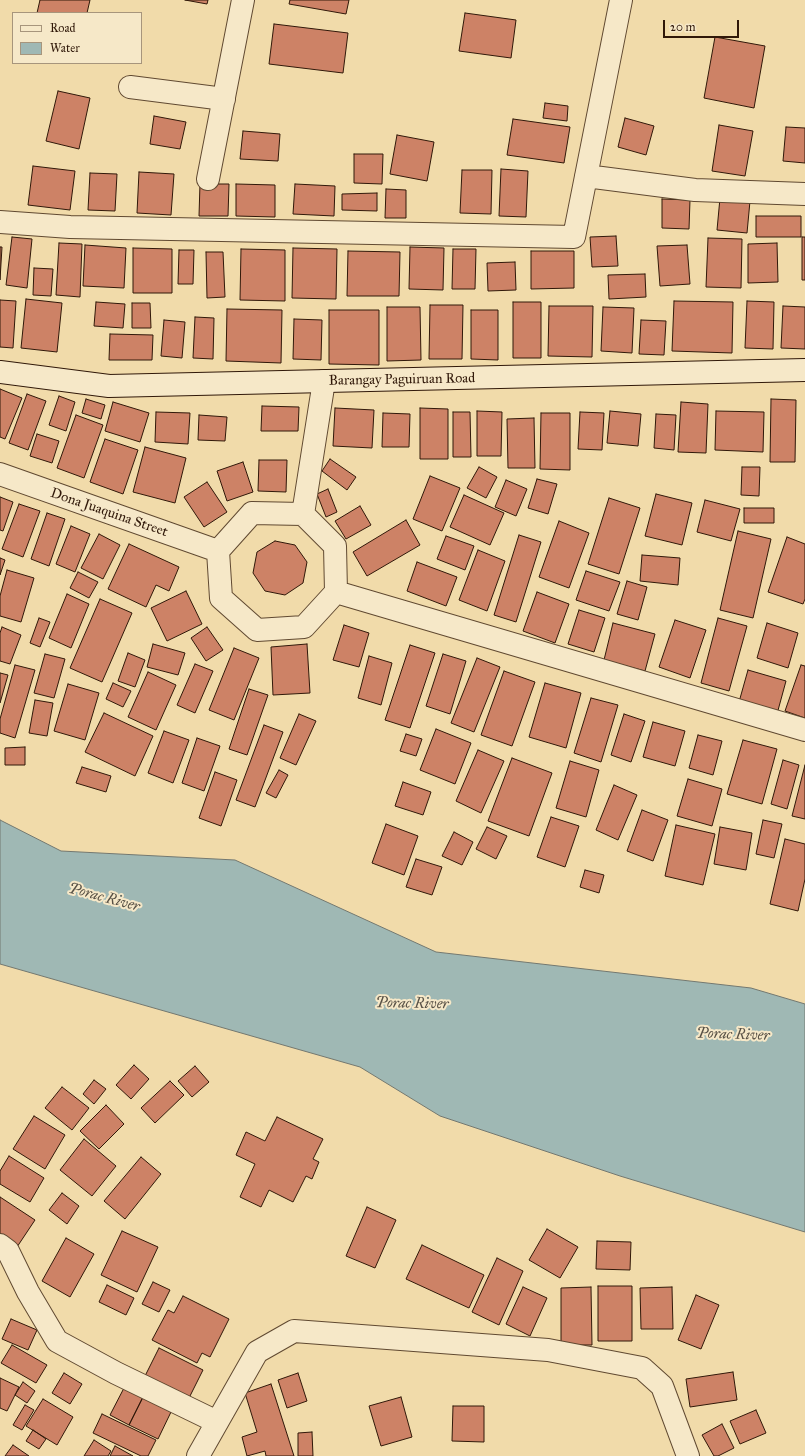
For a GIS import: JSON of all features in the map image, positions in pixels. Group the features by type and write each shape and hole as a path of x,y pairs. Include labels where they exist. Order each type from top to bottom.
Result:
{"street":[{"path":"208,179 243,0"},
{"path":"0,222 70,227 574,237 621,0"},
{"path":"130,87 224,99"},
{"path":"586,176 695,190 805,194"},
{"name":"Barangay Paguiruan Road","path":"0,372 109,386 805,370"},
{"path":"303,514 324,381"},
{"name":"Dona Juaquina Street","path":"0,474 218,551"},
{"path":"252,513 303,514 335,546 336,592 304,627 257,630 221,598 218,551 252,513"},
{"path":"336,592 805,730"},
{"path":"0,1245 8,1251 28,1292 57,1340 116,1373 217,1422"},
{"path":"198,1456 257,1352 294,1331 540,1349 642,1368 662,1386 688,1456"}],"water":[{"name":"Porac River","path":"0,820 61,851 235,860 436,952 751,988 805,1004 805,1232 620,1176 440,1116 360,1067 0,964"}],"building":[{"path":"40,0 90,0 87,12 37,12"},
{"path":"185,0 208,0 207,4"},
{"path":"290,0 349,0 346,14 289,4"},
{"path":"465,13 516,20 511,58 459,51"},
{"path":"274,24 348,33 343,73 269,64"},
{"path":"715,37 765,46 754,108 704,98"},
{"path":"58,91 90,98 79,149 46,141"},
{"path":"545,103 568,106 567,121 543,118"},
{"path":"154,116 186,122 180,149 150,144"},
{"path":"625,118 654,126 646,155 618,147"},
{"path":"513,119 570,127 564,163 507,155"},
{"path":"719,125 753,131 745,176 712,171"},
{"path":"786,127 805,128 805,163 783,161"},
{"path":"243,131 280,134 278,161 240,159"},
{"path":"397,135 434,142 427,181 390,174"},
{"path":"354,154 383,154 382,184 354,183"},
{"path":"33,166 75,171 70,210 28,205"},
{"path":"501,169 528,171 526,217 499,216"},
{"path":"462,170 492,170 491,214 460,213"},
{"path":"139,172 174,174 171,215 137,213"},
{"path":"90,173 117,174 115,211 88,210"},
{"path":"200,184 229,184 228,216 199,216"},
{"path":"236,184 275,185 275,217 236,216"},
{"path":"295,184 335,186 334,216 293,214"},
{"path":"386,189 406,190 406,218 385,218"},
{"path":"377,193 377,211 342,210 342,194"},
{"path":"720,198 750,201 747,233 717,230"},
{"path":"662,199 690,200 689,229 662,228"},
{"path":"756,216 801,216 801,237 756,237"},
{"path":"616,236 618,266 592,267 590,237"},
{"path":"12,237 32,239 27,288 6,285"},
{"path":"802,237 805,237 805,280 802,280"},
{"path":"708,238 742,239 741,288 706,287"},
{"path":"59,243 82,244 80,297 56,295"},
{"path":"777,243 778,282 748,283 748,244"},
{"path":"85,245 126,248 124,288 83,286"},
{"path":"687,245 690,284 660,286 657,246"},
{"path":"0,247 2,247 0,280"},
{"path":"410,247 444,248 443,290 409,289"},
{"path":"133,248 172,249 172,293 133,293"},
{"path":"293,248 337,249 336,299 292,298"},
{"path":"241,249 285,250 285,301 240,300"},
{"path":"453,249 476,249 475,289 452,289"},
{"path":"179,250 194,250 193,284 178,284"},
{"path":"348,251 400,252 399,296 347,296"},
{"path":"531,251 574,251 574,288 531,289"},
{"path":"206,252 223,252 225,297 207,298"},
{"path":"515,262 516,290 488,291 487,263"},
{"path":"34,268 53,269 51,296 33,295"},
{"path":"645,274 646,297 609,299 608,275"},
{"path":"26,299 62,303 57,352 21,348"},
{"path":"0,300 16,301 13,348 0,347"},
{"path":"674,301 733,302 732,353 672,351"},
{"path":"747,301 774,302 773,349 745,348"},
{"path":"96,302 125,304 123,328 94,326"},
{"path":"513,302 541,302 541,358 513,358"},
{"path":"132,303 150,303 151,328 132,328"},
{"path":"430,305 463,305 462,359 429,359"},
{"path":"549,306 593,306 592,357 548,356"},
{"path":"783,306 805,307 805,349 781,348"},
{"path":"387,307 420,307 421,360 387,361"},
{"path":"603,307 634,308 632,353 601,351"},
{"path":"227,309 282,310 281,363 226,361"},
{"path":"329,310 379,310 379,365 329,364"},
{"path":"471,310 498,310 498,360 471,359"},
{"path":"195,317 214,318 213,359 193,358"},
{"path":"294,319 322,320 321,360 293,359"},
{"path":"164,320 185,322 182,358 161,356"},
{"path":"641,320 666,321 664,355 639,354"},
{"path":"110,334 153,335 152,360 109,360"},
{"path":"0,389 22,398 5,439 0,437"},
{"path":"27,394 46,401 28,450 9,443"},
{"path":"59,396 75,402 66,431 49,425"},
{"path":"86,399 105,405 101,419 82,413"},
{"path":"771,399 796,400 795,462 770,462"},
{"path":"113,402 149,413 140,442 105,431"},
{"path":"681,402 708,404 706,453 678,452"},
{"path":"262,406 299,407 298,431 261,431"},
{"path":"335,408 374,410 372,448 333,446"},
{"path":"420,408 448,409 448,459 420,459"},
{"path":"477,411 502,412 501,456 477,456"},
{"path":"610,411 641,414 638,446 607,443"},
{"path":"716,411 764,412 763,452 715,450"},
{"path":"156,412 190,413 188,444 155,442"},
{"path":"453,412 470,412 471,457 453,457"},
{"path":"580,412 604,413 602,450 578,449"},
{"path":"383,413 410,414 409,447 382,447"},
{"path":"541,413 570,413 570,470 540,469"},
{"path":"656,414 676,415 674,450 654,448"},
{"path":"76,415 103,425 84,478 57,468"},
{"path":"199,415 227,417 225,441 198,440"},
{"path":"534,418 535,468 508,468 507,419"},
{"path":"37,434 59,441 52,463 30,456"},
{"path":"105,439 138,450 123,494 90,482"},
{"path":"145,447 186,458 175,503 133,492"},
{"path":"330,459 356,477 347,490 322,471"},
{"path":"259,460 287,460 286,492 258,491"},
{"path":"243,462 253,492 227,501 217,471"},
{"path":"479,467 497,477 486,498 467,488"},
{"path":"742,467 760,467 759,496 741,495"},
{"path":"430,476 460,488 442,531 413,519"},
{"path":"537,479 557,484 548,514 528,508"},
{"path":"506,480 527,489 516,516 495,507"},
{"path":"207,482 227,512 204,527 184,497"},
{"path":"328,489 337,512 326,517 317,494"},
{"path":"656,494 692,503 682,545 645,536"},
{"path":"464,495 504,513 490,545 450,527"},
{"path":"0,497 13,502 3,531 0,530"},
{"path":"609,498 640,508 619,574 588,564"},
{"path":"705,500 740,509 731,541 697,532"},
{"path":"19,504 40,511 23,557 2,549"},
{"path":"360,506 371,525 346,539 335,521"},
{"path":"744,508 774,508 774,523 744,523"},
{"path":"47,513 65,519 49,566 31,559"},
{"path":"406,520 420,545 367,576 353,552"},
{"path":"559,521 589,533 569,588 539,577"},
{"path":"71,526 90,534 75,572 56,564"},
{"path":"738,531 771,539 753,618 720,610"},
{"path":"99,534 120,545 103,579 81,568"},
{"path":"519,535 541,542 516,622 494,615"},
{"path":"446,536 474,546 465,570 437,559"},
{"path":"787,537 805,544 805,599 803,604 768,592"},
{"path":"275,541 295,545 307,562 303,583 285,595 265,591 253,573 257,552"},
{"path":"129,544 179,567 169,591 156,585 146,607 108,589"},
{"path":"478,550 505,561 487,611 459,600"},
{"path":"642,555 680,558 678,585 640,581"},
{"path":"0,558 5,560 0,575"},
{"path":"417,562 457,577 446,606 407,591"},
{"path":"7,570 34,578 21,622 0,616 0,596"},
{"path":"586,571 620,582 609,611 576,600"},
{"path":"78,572 98,582 89,598 70,588"},
{"path":"627,581 647,587 638,620 617,614"},
{"path":"186,591 202,624 167,641 151,608"},
{"path":"537,592 569,604 555,643 523,631"},
{"path":"67,594 89,604 71,648 49,638"},
{"path":"100,599 132,613 102,682 70,668"},
{"path":"579,610 605,618 594,652 568,644"},
{"path":"39,618 50,622 40,647 30,643"},
{"path":"718,618 747,626 729,691 701,683"},
{"path":"675,620 706,630 690,678 659,667"},
{"path":"613,623 655,634 645,671 604,660"},
{"path":"767,623 798,633 788,668 757,658"},
{"path":"344,625 369,633 359,667 333,660"},
{"path":"2,627 21,635 10,664 0,661 0,633"},
{"path":"207,627 223,650 206,661 191,638"},
{"path":"153,644 185,653 178,675 147,667"},
{"path":"307,644 310,693 273,695 271,647"},
{"path":"410,645 435,653 410,728 385,720"},
{"path":"234,648 259,658 234,720 209,710"},
{"path":"128,653 145,660 135,687 118,681"},
{"path":"45,654 65,659 54,698 34,693"},
{"path":"443,654 466,661 450,714 426,706"},
{"path":"369,656 392,663 381,705 358,698"},
{"path":"477,658 500,667 474,732 451,723"},
{"path":"195,664 213,671 195,713 177,705"},
{"path":"15,665 35,670 15,738 0,733 0,719"},
{"path":"801,665 805,666 805,718 785,711"},
{"path":"748,670 786,681 777,714 739,702"},
{"path":"504,671 535,682 512,746 481,735"},
{"path":"148,672 176,685 156,730 128,717"},
{"path":"0,673 8,675 0,703"},
{"path":"113,683 131,691 123,707 106,699"},
{"path":"545,683 581,693 566,748 529,737"},
{"path":"68,684 99,693 85,740 54,731"},
{"path":"249,689 268,695 247,755 229,749"},
{"path":"591,698 618,705 601,762 574,753"},
{"path":"35,700 53,703 47,736 29,733"},
{"path":"104,713 153,736 135,776 85,752"},
{"path":"299,714 316,721 296,765 280,758"},
{"path":"624,714 645,721 631,762 611,755"},
{"path":"653,722 685,731 675,766 643,757"},
{"path":"264,725 283,732 255,807 236,800"},
{"path":"436,729 471,743 455,784 420,770"},
{"path":"164,731 189,740 173,783 148,773"},
{"path":"406,734 422,739 416,756 400,751"},
{"path":"698,735 722,741 713,775 689,768"},
{"path":"197,738 220,746 204,791 182,783"},
{"path":"743,740 777,749 762,804 727,794"},
{"path":"25,747 25,765 5,765 5,748"},
{"path":"478,750 504,761 481,813 456,801"},
{"path":"512,758 552,773 529,836 488,821"},
{"path":"783,760 799,765 787,809 771,804"},
{"path":"570,761 599,770 586,817 556,808"},
{"path":"805,765 805,819 792,816"},
{"path":"82,767 111,776 106,792 76,783"},
{"path":"279,770 288,775 276,798 266,793"},
{"path":"215,772 237,780 221,826 199,818"},
{"path":"688,779 722,789 712,826 677,816"},
{"path":"403,782 431,792 423,815 395,806"},
{"path":"614,785 637,795 618,840 596,830"},
{"path":"642,810 668,820 653,861 627,851"},
{"path":"551,817 579,826 565,867 537,857"},
{"path":"763,820 782,824 774,858 756,854"},
{"path":"386,824 418,836 404,875 372,863"},
{"path":"676,825 715,834 703,885 665,876"},
{"path":"487,827 507,836 496,859 476,849"},
{"path":"720,827 752,833 746,870 714,864"},
{"path":"454,832 473,842 462,865 442,856"},
{"path":"785,839 805,844 805,879 798,911 770,904"},
{"path":"416,859 442,867 432,895 406,887"},
{"path":"585,870 604,875 599,893 580,887"},
{"path":"134,1065 149,1079 131,1099 116,1085"},
{"path":"195,1066 209,1082 192,1097 178,1081"},
{"path":"94,1080 106,1089 94,1104 83,1094"},
{"path":"170,1081 184,1095 155,1123 141,1108"},
{"path":"62,1087 89,1108 72,1130 45,1108"},
{"path":"106,1105 124,1124 99,1149 80,1131"},
{"path":"34,1116 65,1135 45,1169 13,1149"},
{"path":"277,1117 323,1139 313,1159 319,1162 312,1179 306,1176 293,1202 269,1190 261,1207 240,1197 255,1164 236,1155 246,1132 265,1141"},
{"path":"84,1139 116,1166 92,1196 60,1170"},
{"path":"9,1156 44,1178 30,1202 0,1184 0,1171"},
{"path":"141,1157 161,1174 125,1219 104,1201"},
{"path":"62,1193 79,1206 67,1224 49,1210"},
{"path":"0,1197 35,1220 17,1247 0,1236"},
{"path":"367,1207 396,1220 375,1268 346,1256"},
{"path":"547,1229 578,1247 560,1278 529,1260"},
{"path":"122,1231 158,1247 137,1292 101,1275"},
{"path":"66,1238 94,1254 70,1297 42,1281"},
{"path":"597,1241 631,1242 630,1270 596,1269"},
{"path":"422,1245 484,1275 469,1308 406,1279"},
{"path":"497,1258 523,1271 499,1325 472,1312"},
{"path":"153,1282 170,1290 159,1312 142,1304"},
{"path":"107,1285 134,1298 126,1315 99,1302"},
{"path":"598,1286 632,1286 632,1341 598,1341"},
{"path":"523,1287 547,1298 530,1336 506,1324"},
{"path":"591,1287 592,1345 561,1345 561,1288"},
{"path":"672,1287 673,1329 641,1329 640,1288"},
{"path":"696,1295 719,1305 701,1349 678,1340"},
{"path":"183,1296 229,1319 210,1357 202,1353 197,1363 152,1340 168,1310 174,1313"},
{"path":"11,1319 37,1330 28,1350 2,1339"},
{"path":"12,1345 47,1365 36,1383 1,1363"},
{"path":"159,1348 203,1370 188,1400 144,1378"},
{"path":"733,1372 737,1400 690,1407 686,1379"},
{"path":"64,1373 82,1384 70,1404 52,1393"},
{"path":"298,1373 307,1401 287,1408 278,1380"},
{"path":"0,1378 19,1387 7,1411 0,1408"},
{"path":"23,1382 35,1391 27,1403 15,1395"},
{"path":"271,1384 294,1456 266,1456 265,1451 247,1456 242,1437 257,1432 245,1393"},
{"path":"124,1388 143,1397 129,1425 110,1415"},
{"path":"143,1397 171,1412 158,1439 129,1425"},
{"path":"401,1397 412,1437 381,1446 369,1406"},
{"path":"43,1399 73,1417 57,1445 26,1426"},
{"path":"25,1405 34,1410 22,1430 13,1425"},
{"path":"453,1406 484,1406 484,1442 452,1441"},
{"path":"756,1410 766,1433 740,1444 730,1421"},
{"path":"102,1414 156,1440 148,1456 141,1456 93,1433"},
{"path":"722,1424 734,1448 718,1456 714,1456 702,1435"},
{"path":"33,1430 46,1439 39,1449 26,1441"},
{"path":"312,1432 313,1456 298,1456 298,1433"},
{"path":"94,1440 111,1451 108,1456 84,1456"},
{"path":"13,1445 29,1456 5,1456"},
{"path":"115,1446 133,1456 110,1456"}]}
